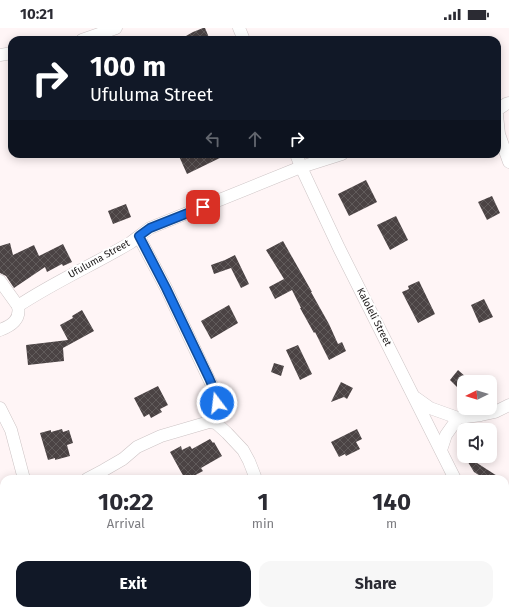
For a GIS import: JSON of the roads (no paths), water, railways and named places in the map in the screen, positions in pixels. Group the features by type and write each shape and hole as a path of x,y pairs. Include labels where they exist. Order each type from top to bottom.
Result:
{"street":[{"path":"93,36 116,28"},
{"path":"501,140 509,162"},
{"name":"Kaloleli Street","path":"298,158 339,248 454,475"},
{"name":"Ufuluma Street","path":"18,306 54,284 97,262 131,242 150,228 301,167 329,158"},
{"path":"139,236 166,288 216,394 217,403 209,422"},
{"path":"0,281 18,306 19,312 18,316 11,325 0,330"},
{"path":"415,397 430,408 458,418 481,416 495,412 509,405"},
{"path":"0,408 11,430 23,475"},
{"path":"441,450 446,435 458,418"},
{"path":"95,475 123,459 137,447 161,436 209,422 216,423 243,450 254,475"}]}
